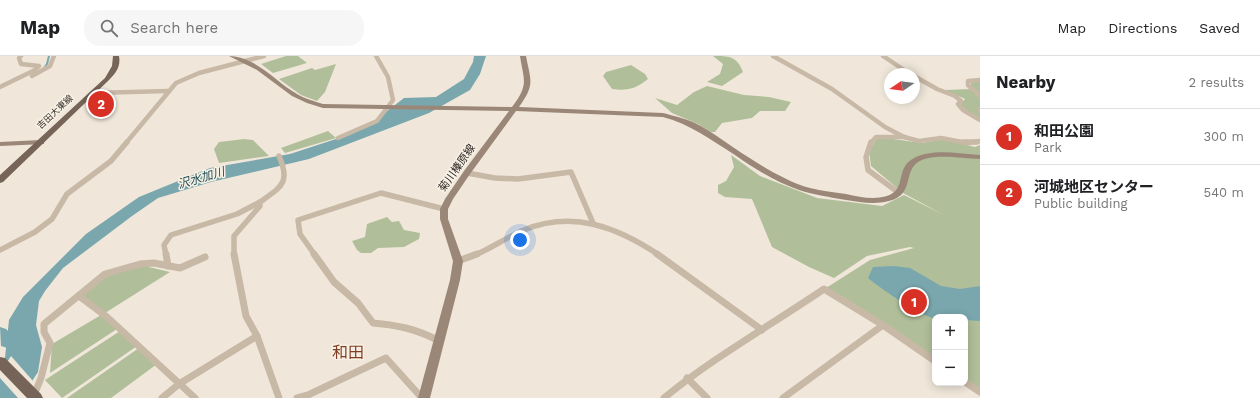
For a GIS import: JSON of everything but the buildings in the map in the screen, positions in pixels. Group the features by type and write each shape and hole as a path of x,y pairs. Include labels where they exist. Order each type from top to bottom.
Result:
{"main road":[{"name":"吉田大東線","path":"1,179 94,93 115,69 116,56"},
{"path":"2,365 33,395"}],"street":[{"path":"0,87 36,70 39,66 21,64 19,58 21,56"},
{"path":"0,91 44,70 50,66 54,56"},
{"path":"232,56 259,69 294,95 309,102 331,106 516,109 663,115 679,119 693,125 775,177 803,188 862,200 885,199 893,197 902,191 906,170 915,160 935,155 980,157"},
{"path":"0,250 35,232 52,219 66,194 111,161 176,83 189,76 264,56"},
{"path":"338,138 377,121 388,108 392,100 392,95 383,68 376,56"},
{"name":"菊川榛原線","path":"423,398 455,280 458,261 444,219 444,209 467,173 526,94 528,85 523,56"},
{"path":"773,56 840,93 878,122 905,137 922,142 945,138 966,143 976,143 980,141"},
{"path":"882,56 899,68"},
{"path":"920,79 959,98 961,101 958,104 963,110 980,120"},
{"path":"980,80 968,81 968,85 980,96"},
{"path":"94,93 168,91"},
{"path":"899,193 868,170 865,165 866,154 872,140 876,137 905,137"},
{"path":"0,144 41,142"},
{"path":"168,266 164,245 171,235 237,214 260,202 280,188 284,182 282,163 279,156"},
{"path":"467,173 495,178 518,179 571,172 580,187 585,205 593,223"},
{"path":"439,341 421,330 405,325 373,323 358,303 334,282 300,234 298,220 381,194 444,209"},
{"path":"260,202 260,206 234,236 234,258 246,316 257,336 279,398"},
{"path":"458,261 473,257 505,239 536,225 568,220 593,223 622,235 667,259 677,269 762,330"},
{"path":"33,395 41,378 50,343 44,332 44,324 105,274 140,264 154,263 180,268 205,257"},
{"path":"664,398 687,378 824,289 932,359"},
{"path":"79,296 107,317 195,398"},
{"path":"783,398 883,326"},
{"path":"162,398 179,384 257,336"},
{"path":"297,398 308,396 386,358 423,398"},
{"path":"687,378 707,398"},
{"path":"968,384 980,392"}],"green space":[{"path":"286,56 298,56 307,63 273,73 261,64"},
{"path":"713,56 732,58 738,63 743,72 722,86 707,82 720,74 723,64"},
{"path":"336,64 325,92 317,101 301,95 279,79 312,68 315,70"},
{"path":"631,65 645,74 648,79 631,88 623,90 612,89 603,76 606,72"},
{"path":"980,81 980,118 965,111 960,105 965,99 945,90 971,89 971,82"},
{"path":"707,86 744,95 769,97 791,102 785,111 760,111 752,118 722,123 715,132 711,132 698,124 672,113 655,98 677,105 694,92"},
{"path":"328,131 336,138 285,153 281,148"},
{"path":"878,137 922,143 944,139 975,147 980,145 980,389 968,381 968,314 932,314 932,358 826,288 870,260 914,248 910,247 867,256 834,278 809,267 772,247 752,199 725,197 718,193 718,185 726,181 734,167 731,155 760,176 817,198 882,206 904,195 944,215 903,193 871,166 869,151"},
{"path":"244,139 253,140 269,156 219,163 214,149 219,142"},
{"path":"387,217 392,222 399,221 404,230 420,233 419,239 404,247 378,248 371,253 361,253 357,250 352,241 365,237 367,224"},
{"path":"140,265 170,272 105,313 82,295 107,274"},
{"path":"101,315 117,329 50,373 52,344"},
{"path":"120,331 137,346 62,398 45,380"},
{"path":"139,348 157,364 111,398 67,398"}],"water":[{"name":"沢水加川","path":"474,56 486,56 480,74 470,90 429,113 309,159 211,182 158,198 132,216 63,268 45,291 39,301 36,325 42,347 38,372 21,398 0,398 0,373 4,367 9,320 23,297 86,234 139,197 210,168 290,154 339,138 373,122 404,98 436,97 464,79 473,62"},
{"path":"894,266 910,268 941,286 960,289 980,286 980,321 968,320 968,314 932,314 932,318 921,313 868,278 873,267"}],"pier":[{"path":"11,356 33,381 35,381 24,398 18,398 0,378 0,370 4,367"}],"waterway":[{"path":"44,68 47,64 49,56"},
{"path":"0,334 7,341 23,346"}],"place":[{"name":"河城地区センター","path":"101,104"},
{"name":"和田公園","path":"914,302"}],"district":[{"name":"和田","path":"348,352"}]}
